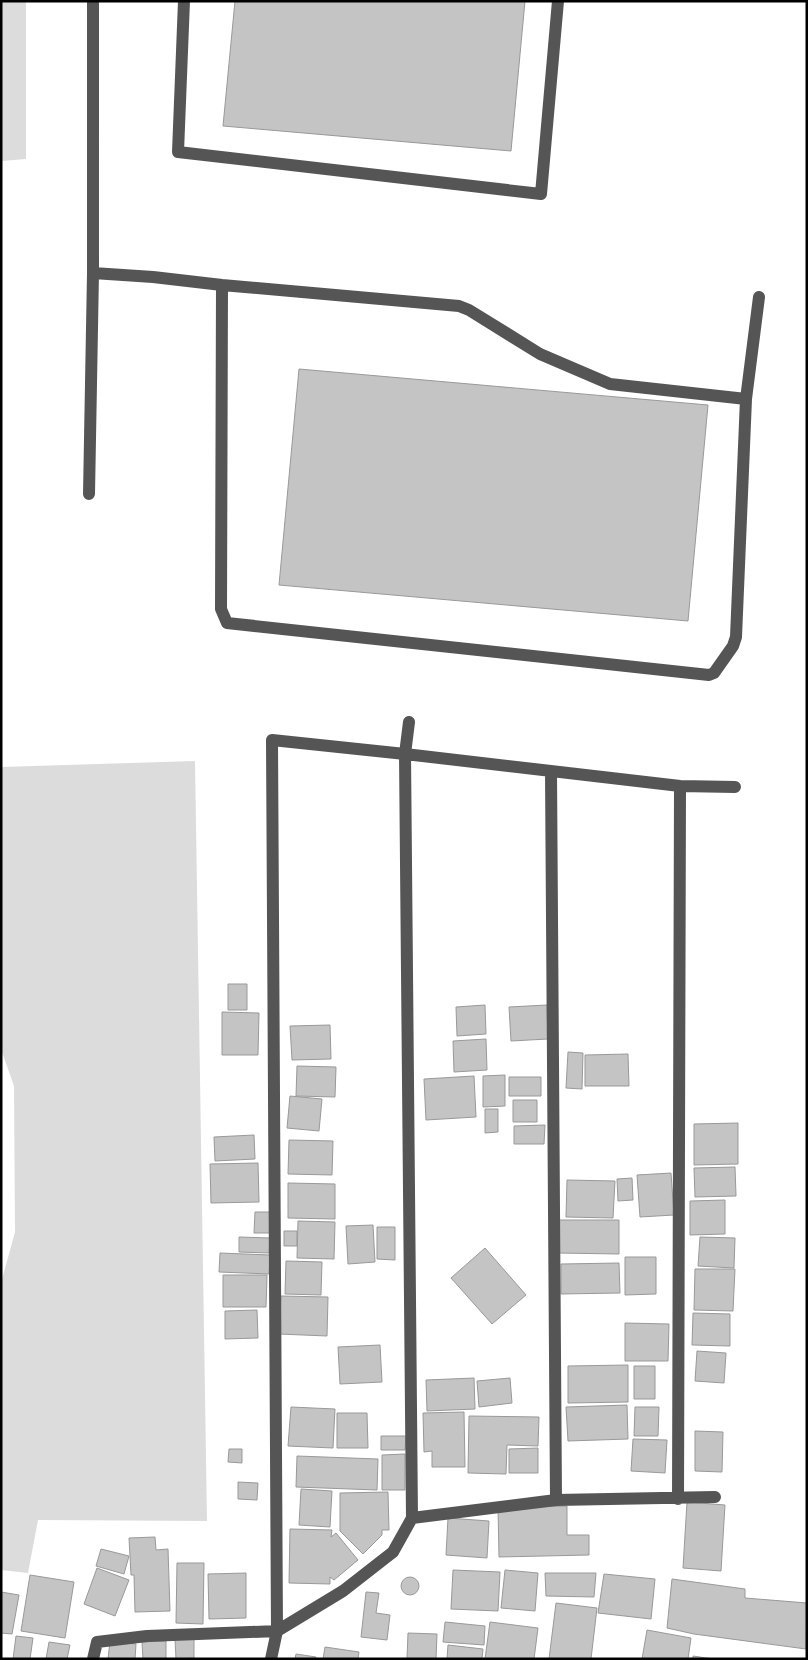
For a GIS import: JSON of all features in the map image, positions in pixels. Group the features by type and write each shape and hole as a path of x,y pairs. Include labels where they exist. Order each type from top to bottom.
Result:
{"street":[{"path":"89,494 93,273 93,1"},
{"path":"184,1 178,152 541,194 558,1"},
{"path":"93,273 459,306 469,310 540,354 610,384 746,399"},
{"path":"222,285 221,610 227,623 712,675 733,646 736,637 746,399 759,297"},
{"path":"93,1659 97,1642 147,1636 277,1631 343,1591 393,1552 412,1518 405,754 409,722"},
{"path":"272,1659 277,1631 272,740 680,786 735,787"},
{"path":"551,772 556,1500"},
{"path":"678,1499 680,786"},
{"path":"412,1518 556,1500 715,1497"}],"shaded area":[{"path":"1,1 26,1 26,159 1,161"},
{"path":"195,761 207,1521 38,1520 28,1573 1,1570 1,1283 15,1232 14,1086 1,1049 1,767"}],"building":[{"path":"235,1 525,1 511,151 223,126"},
{"path":"299,369 708,405 688,621 279,585"},
{"path":"228,984 247,984 247,1010 228,1010"},
{"path":"485,1005 486,1034 457,1036 456,1007"},
{"path":"547,1005 548,1039 511,1041 509,1007"},
{"path":"222,1012 259,1013 258,1055 222,1055"},
{"path":"330,1025 331,1059 292,1060 290,1026"},
{"path":"486,1039 487,1070 454,1072 453,1041"},
{"path":"568,1052 583,1053 582,1089 566,1088"},
{"path":"628,1054 629,1086 585,1086 585,1055"},
{"path":"297,1066 336,1067 335,1097 296,1096"},
{"path":"505,1075 505,1106 483,1107 483,1076"},
{"path":"474,1076 476,1117 426,1120 424,1079"},
{"path":"509,1077 541,1077 541,1096 509,1096"},
{"path":"290,1096 322,1099 319,1131 287,1128"},
{"path":"513,1100 537,1100 537,1122 513,1122"},
{"path":"485,1109 498,1109 498,1132 485,1133"},
{"path":"738,1123 738,1164 694,1165 694,1124"},
{"path":"545,1125 544,1144 514,1144 514,1126"},
{"path":"254,1135 255,1159 215,1161 214,1137"},
{"path":"289,1140 333,1141 332,1175 288,1174"},
{"path":"258,1163 259,1202 211,1203 210,1164"},
{"path":"735,1167 736,1196 695,1197 694,1168"},
{"path":"671,1173 674,1215 640,1217 637,1175"},
{"path":"632,1178 633,1200 618,1201 617,1179"},
{"path":"567,1180 615,1181 613,1218 566,1217"},
{"path":"288,1183 335,1184 335,1219 288,1218"},
{"path":"725,1200 725,1234 690,1235 690,1201"},
{"path":"255,1212 274,1212 274,1233 254,1233"},
{"path":"559,1220 619,1220 619,1254 558,1253"},
{"path":"298,1221 335,1222 334,1259 297,1258"},
{"path":"373,1225 375,1262 348,1264 346,1226"},
{"path":"377,1227 395,1227 395,1260 377,1259"},
{"path":"284,1231 297,1231 297,1246 284,1246"},
{"path":"239,1237 270,1238 269,1253 239,1252"},
{"path":"700,1237 735,1238 734,1268 698,1266"},
{"path":"485,1248 526,1295 492,1324 451,1278"},
{"path":"220,1253 270,1255 269,1274 219,1272"},
{"path":"625,1257 656,1257 656,1294 625,1295"},
{"path":"286,1261 322,1262 321,1295 285,1294"},
{"path":"619,1263 620,1293 561,1294 561,1264"},
{"path":"695,1269 735,1269 733,1311 694,1310"},
{"path":"223,1275 267,1275 266,1307 223,1307"},
{"path":"281,1296 328,1297 327,1336 279,1334"},
{"path":"257,1310 258,1338 225,1339 225,1311"},
{"path":"693,1313 730,1314 730,1346 692,1345"},
{"path":"625,1323 669,1324 668,1361 625,1361"},
{"path":"380,1345 382,1382 340,1384 338,1347"},
{"path":"697,1351 726,1353 724,1383 695,1381"},
{"path":"628,1365 628,1402 568,1403 568,1366"},
{"path":"634,1366 655,1366 655,1399 634,1399"},
{"path":"474,1378 475,1409 427,1411 426,1380"},
{"path":"510,1378 512,1403 479,1407 477,1381"},
{"path":"627,1405 628,1439 568,1441 566,1407"},
{"path":"291,1407 335,1409 333,1448 288,1446"},
{"path":"635,1407 659,1407 658,1436 634,1436"},
{"path":"464,1412 465,1467 432,1467 432,1451 424,1452 423,1413"},
{"path":"337,1413 367,1413 368,1448 337,1448"},
{"path":"469,1416 539,1417 538,1446 507,1445 506,1474 468,1473"},
{"path":"695,1431 723,1432 722,1472 695,1471"},
{"path":"381,1436 406,1436 405,1450 381,1450"},
{"path":"633,1439 667,1440 665,1473 631,1471"},
{"path":"538,1448 538,1473 509,1473 509,1449"},
{"path":"229,1449 242,1449 242,1463 228,1462"},
{"path":"405,1454 405,1490 382,1490 382,1455"},
{"path":"297,1456 378,1459 377,1490 296,1487"},
{"path":"238,1482 258,1483 257,1500 238,1499"},
{"path":"301,1489 332,1491 330,1527 299,1525"},
{"path":"388,1492 389,1530 382,1530 382,1535 363,1554 340,1531 340,1493"},
{"path":"687,1502 725,1505 721,1571 683,1568"},
{"path":"567,1506 567,1535 589,1535 589,1555 499,1557 498,1508"},
{"path":"448,1518 489,1521 487,1558 446,1555"},
{"path":"290,1529 332,1530 331,1537 336,1533 358,1560 334,1580 330,1577 330,1584 289,1583"},
{"path":"155,1537 156,1550 168,1549 170,1611 135,1612 134,1575 131,1575 129,1538"},
{"path":"101,1549 129,1556 124,1574 96,1566"},
{"path":"177,1563 204,1563 203,1624 176,1623"},
{"path":"97,1568 129,1580 115,1616 84,1604"},
{"path":"453,1570 500,1572 498,1611 451,1609"},
{"path":"505,1570 538,1573 535,1611 501,1608"},
{"path":"246,1573 246,1618 209,1619 208,1574"},
{"path":"545,1573 596,1573 594,1597 546,1596"},
{"path":"604,1574 655,1579 651,1619 598,1613"},
{"path":"30,1575 74,1582 65,1638 21,1631"},
{"path":"406,1577 414,1577 419,1582 417,1593 406,1595 401,1590 401,1582"},
{"path":"672,1579 745,1589 745,1598 807,1603 806,1649 694,1634 667,1628"},
{"path":"1,1592 19,1595 12,1634 1,1633"},
{"path":"366,1592 379,1593 376,1613 390,1615 387,1640 361,1637"},
{"path":"556,1603 597,1608 591,1659 549,1659"},
{"path":"445,1622 485,1626 484,1645 443,1642"},
{"path":"490,1622 538,1628 534,1659 485,1659"},
{"path":"647,1630 691,1638 688,1659 642,1659"},
{"path":"408,1633 437,1634 436,1659 407,1659"},
{"path":"16,1636 33,1638 30,1659 13,1659"},
{"path":"194,1638 194,1658 176,1659 175,1639"},
{"path":"110,1641 136,1644 135,1659 108,1659"},
{"path":"166,1641 166,1659 143,1659 142,1642"},
{"path":"49,1642 70,1645 67,1659 46,1659"},
{"path":"448,1645 483,1649 482,1659 447,1659"},
{"path":"325,1647 359,1652 358,1659 323,1659"},
{"path":"296,1654 316,1657 316,1659 295,1659"},
{"path":"693,1656 713,1659 693,1659"}]}
